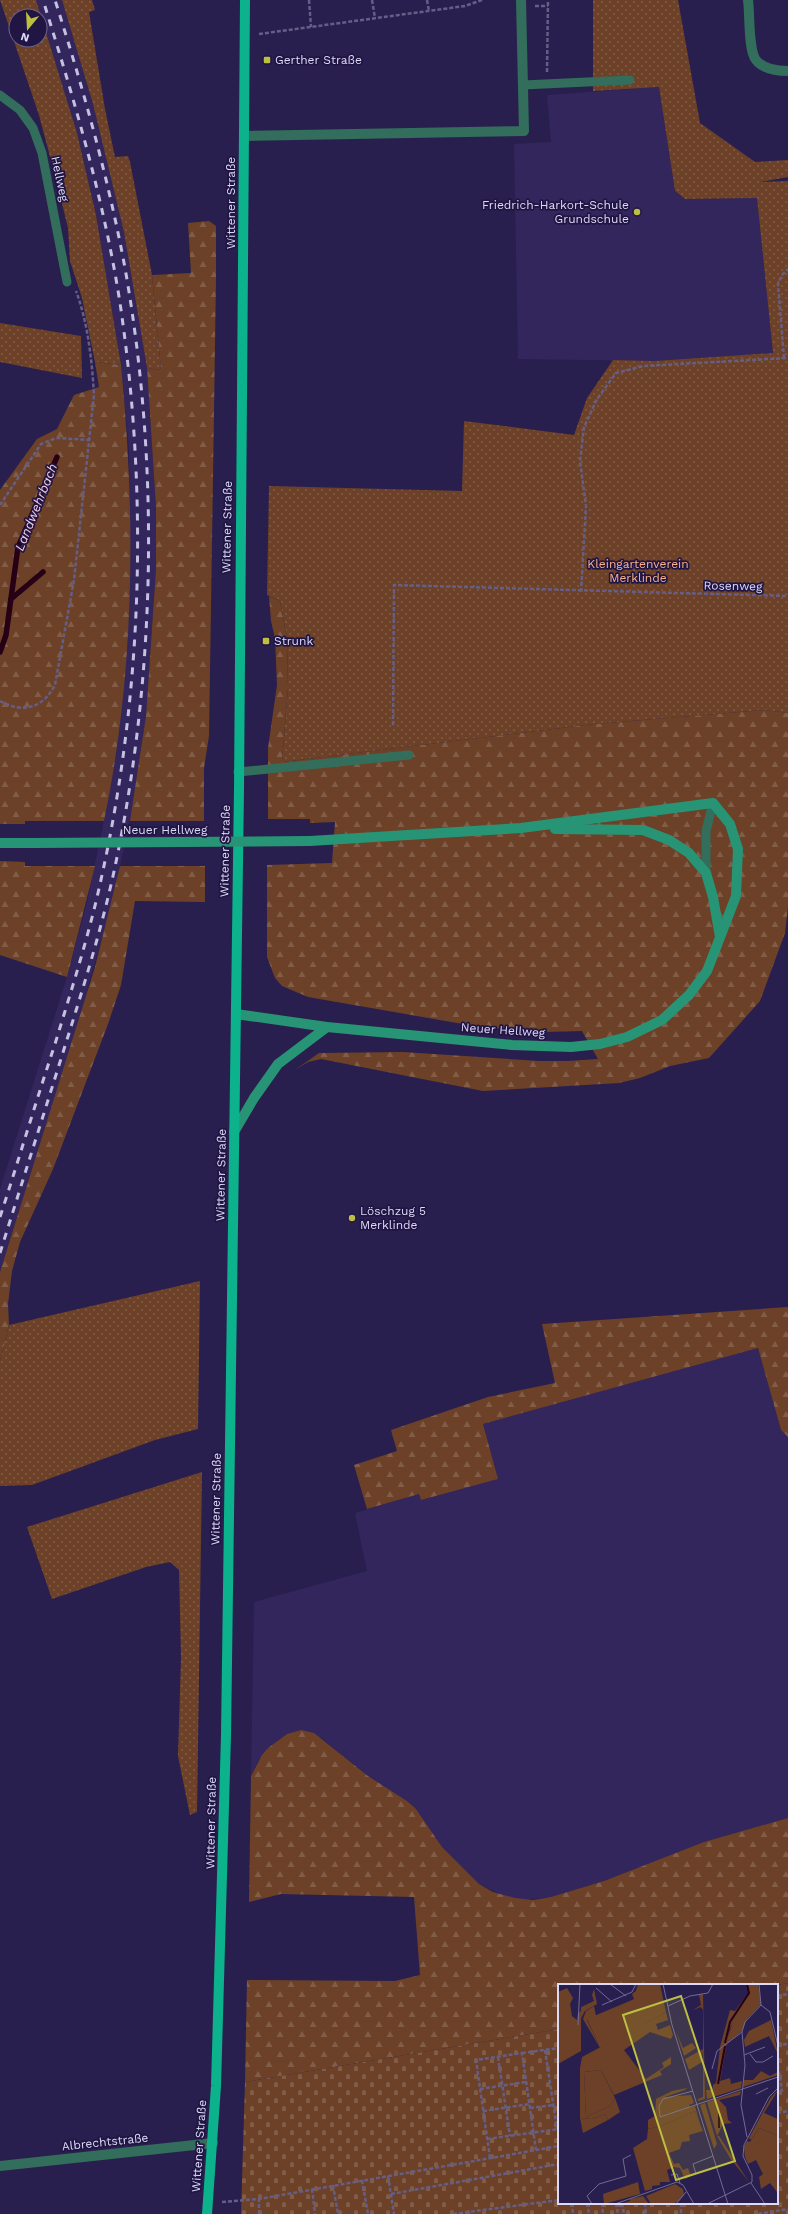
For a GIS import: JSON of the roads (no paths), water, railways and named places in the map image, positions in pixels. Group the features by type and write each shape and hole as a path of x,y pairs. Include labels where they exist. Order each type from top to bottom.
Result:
{"main road":[{"name":"Wittener Straße","path":"207,2214 213,2143 219,2014 226,1735 236,1014 245,0"},
{"name":"Neuer Hellweg","path":"0,843 310,841 521,828 713,803 730,824 738,849 736,896 707,971 689,995 662,1020 628,1037 600,1044 572,1047 512,1045 327,1027 236,1014"},
{"name":"Neuer Hellweg","path":"521,828 642,830 669,840 689,853 706,873 713,897 720,938"},
{"path":"234,1132 254,1098 278,1064 327,1027"}],"street":[{"path":"244,136 524,130 521,0"},
{"path":"748,0 754,18 752,48 756,60 765,66 778,71 788,71"},
{"name":"Albrechtstraße","path":"0,2166 213,2143"}],"lane":[{"path":"523,85 630,80"},
{"name":"Hellweg","path":"0,95 20,110 33,128 42,153 68,282"},
{"path":"238,772 409,755"},
{"path":"706,873 706,831 713,803"}],"waterway":[{"name":"Landwehrbach","path":"0,652 6,635 18,547 57,457"},
{"path":"11,599 43,572"}],"railway":[{"path":"0,1217 74,981 92,918 102,875 116,804 126,733 133,662 137,590 135,446 129,374 120,303 106,226 97,188 77,112 43,0"},
{"path":"0,1253 81,993 113,876 127,802 138,726 145,650 148,573 148,496 144,419 136,343 125,268 103,166 85,99 55,0"}],"place":[{"name":"Gerther Straße","path":"267,60"},
{"name":"Friedrich-Harkort-Schule Grundschule","path":"637,212"},
{"name":"Strunk","path":"266,641"},
{"name":"Löschzug 5 Merklinde","path":"352,1218"}],"park label":[{"name":"Kleingartenverein Merklinde","path":"638,571"}]}
